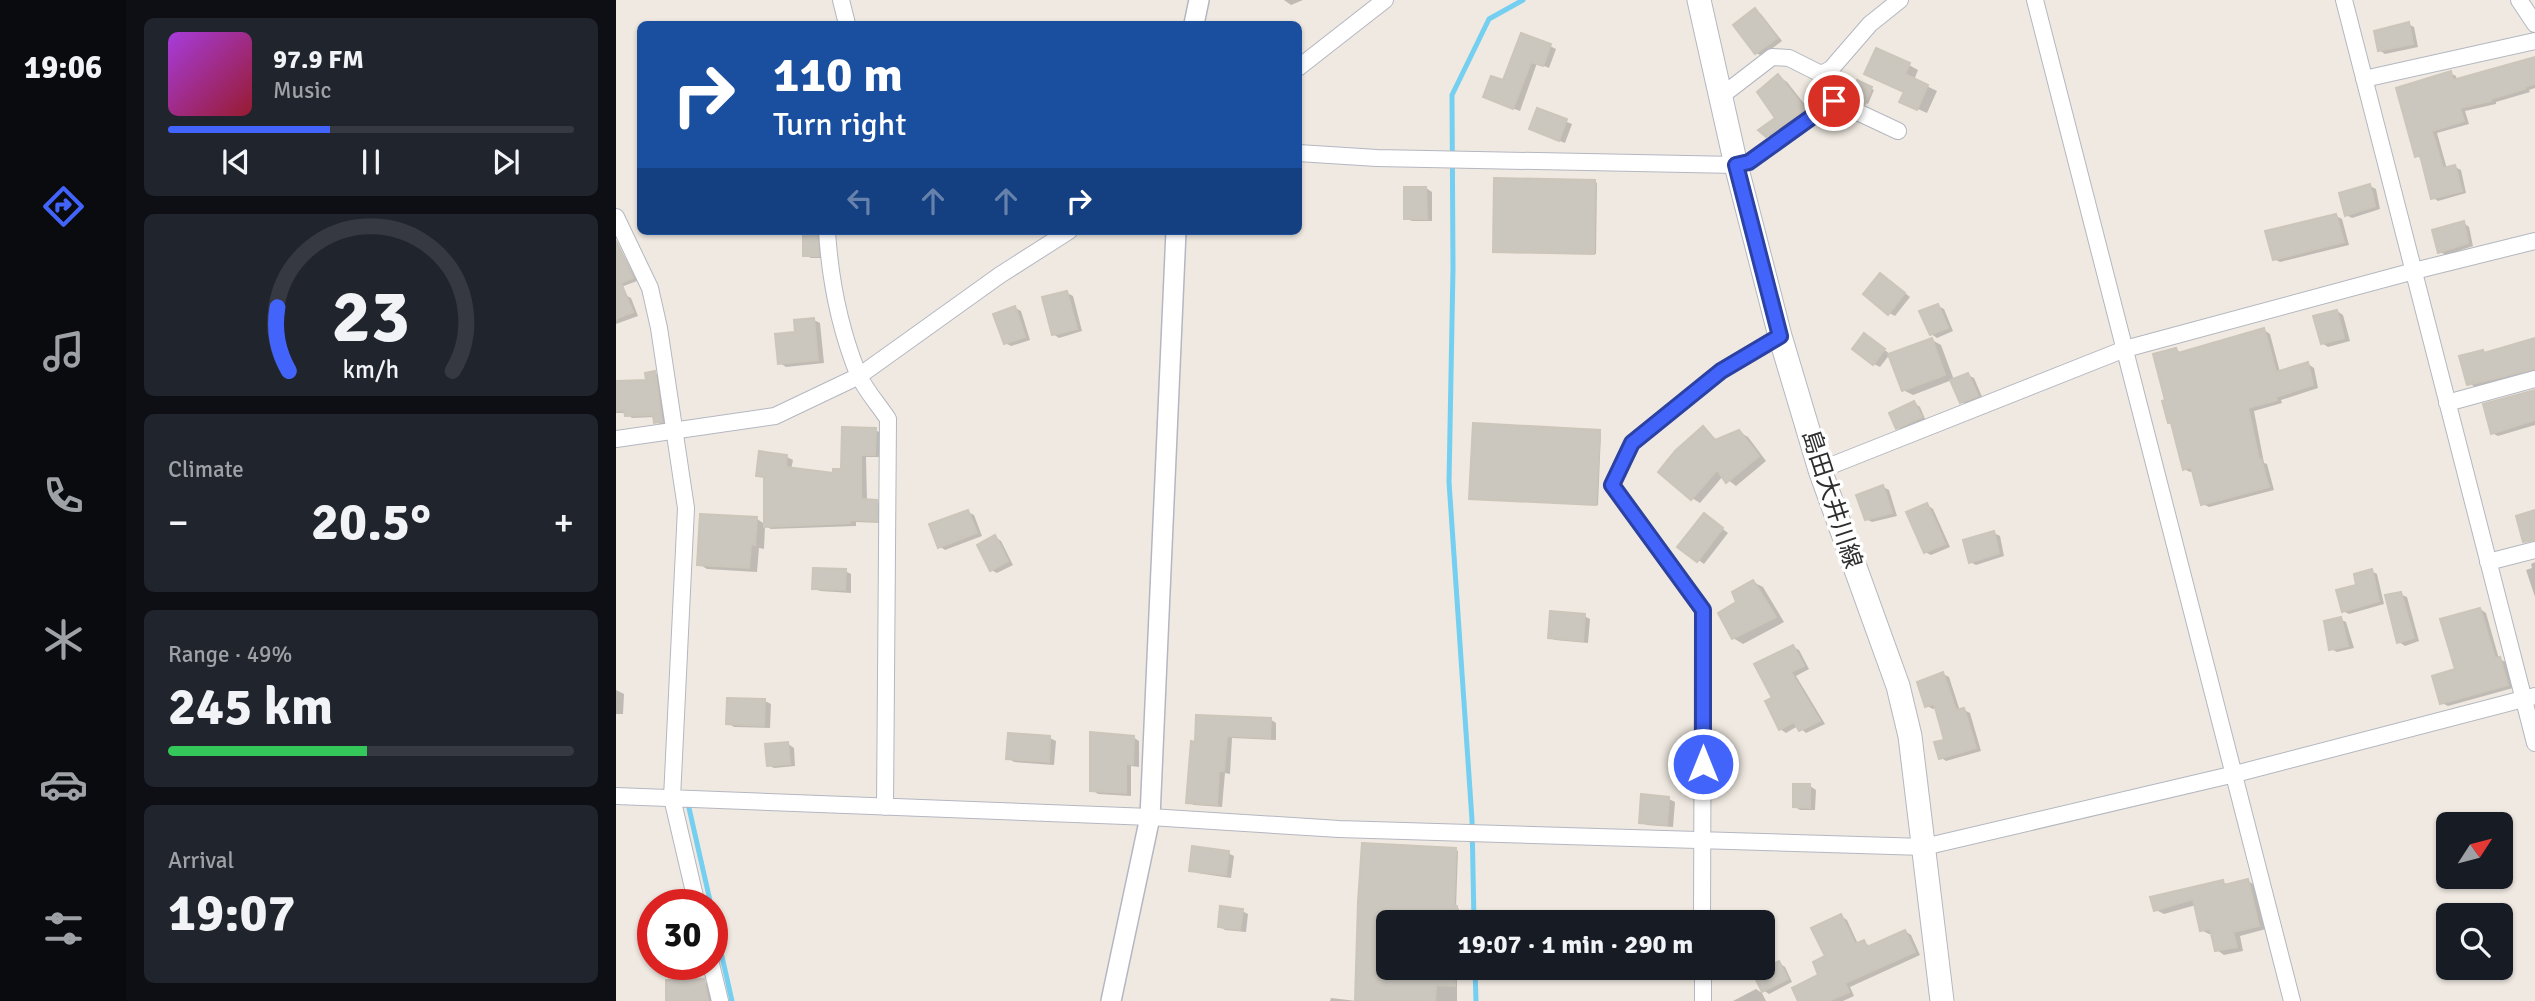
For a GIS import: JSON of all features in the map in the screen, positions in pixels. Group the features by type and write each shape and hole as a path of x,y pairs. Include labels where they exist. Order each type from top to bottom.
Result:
{"main road":[{"name":"島田大井川線","path":"1699,0 1736,165 1780,336 1820,470 1898,686 1910,736 1942,1001"}],"street":[{"path":"841,0 846,21"},
{"path":"1195,21 1199,0"},
{"path":"1302,65 1385,0"},
{"path":"1720,97 1772,57 1789,58 1821,74 1831,69 1870,24 1899,0"},
{"path":"2035,0 2292,1001"},
{"path":"2344,0 2488,562 2529,697 2535,743"},
{"path":"2519,0 2535,24"},
{"path":"2364,79 2535,41"},
{"path":"1302,153 1377,158 1736,165 1749,162 1834,101 1898,131"},
{"path":"616,217 650,288 659,328 686,508 672,798 693,889"},
{"path":"827,235 829,264 841,321 859,376 888,419 886,807"},
{"path":"616,439 775,416 859,376 1000,275 1063,235"},
{"path":"1111,1001 1150,817 1177,235"},
{"path":"1820,470 2125,349 2535,241"},
{"path":"1702,910 1703,610 1612,485 1632,443 1721,371 1780,336"},
{"path":"2447,403 2535,380"},
{"path":"2488,562 2535,550"},
{"path":"616,796 1150,817 1339,829 1924,848 2235,774 2529,697"},
{"path":"715,980 720,1001"},
{"path":"1703,980 1703,1001"}],"building":[{"path":"1755,8 1777,38 1755,54 1733,25"},
{"path":"2409,22 2413,44 2378,51 2374,31"},
{"path":"1521,33 1551,44 1543,66 1531,62 1513,109 1483,97 1491,76 1503,80"},
{"path":"1876,48 1910,63 1905,74 1928,85 1917,110 1899,102 1904,92 1864,74"},
{"path":"2535,57 2535,84 2491,101 2460,108 2464,121 2432,131 2443,168 2455,165 2462,191 2431,199 2420,155 2415,157 2396,88 2451,71 2453,80"},
{"path":"1778,74 1805,109 1766,137 1758,130 1775,118 1757,92"},
{"path":"1857,80 1872,87 1865,104 1850,97"},
{"path":"1537,108 1567,119 1559,141 1529,129"},
{"path":"1494,178 1595,180 1594,254 1493,252"},
{"path":"2370,184 2375,206 2345,216 2339,193"},
{"path":"1404,187 1426,187 1427,219 1404,219"},
{"path":"2336,214 2344,242 2273,260 2265,231"},
{"path":"2464,221 2468,243 2438,253 2432,230"},
{"path":"803,235 817,235 819,256 803,256"},
{"path":"616,241 633,278 621,283 633,312 616,319"},
{"path":"1880,273 1905,293 1888,315 1863,294"},
{"path":"1067,291 1077,329 1052,335 1042,297"},
{"path":"1938,304 1948,328 1930,335 1919,311"},
{"path":"1015,306 1025,337 1004,344 993,314"},
{"path":"2337,310 2344,338 2321,344 2313,316"},
{"path":"814,318 818,360 778,364 775,334 795,332 794,320"},
{"path":"2264,328 2276,372 2308,362 2313,385 2276,397 2277,400 2248,408 2259,459 2269,487 2201,505 2191,467 2183,470 2171,423 2168,423 2153,354 2176,348 2178,353"},
{"path":"1864,333 1885,349 1873,365 1852,349"},
{"path":"1932,338 1945,375 1902,391 1888,354"},
{"path":"2535,338 2535,369 2467,385 2459,356 2483,350 2484,353"},
{"path":"655,371 662,422 654,423 653,415 625,416 624,410 616,411 616,381 646,380 645,373"},
{"path":"1968,373 1978,396 1960,403 1950,380"},
{"path":"2535,390 2535,420 2491,434 2483,404"},
{"path":"1914,401 1922,417 1896,429 1889,413"},
{"path":"1473,423 1600,430 1596,505 1469,499"},
{"path":"1703,426 1715,440 1739,430 1759,456 1726,483 1717,470 1691,500 1658,472 1675,451"},
{"path":"842,427 876,428 875,455 861,455 861,499 877,500 877,521 850,520 850,523 764,527 764,477 756,476 759,451 787,455 786,467 833,473 833,469 841,469"},
{"path":"1883,485 1892,513 1865,520 1856,495"},
{"path":"1927,503 1945,544 1924,553 1906,512"},
{"path":"968,510 977,533 938,548 929,524"},
{"path":"2535,510 2535,540 2523,542 2516,516"},
{"path":"1704,513 1723,528 1697,562 1677,547"},
{"path":"700,514 757,517 755,545 751,544 749,568 697,565"},
{"path":"1994,531 1999,553 1969,563 1963,540"},
{"path":"995,535 1008,561 990,571 977,545"},
{"path":"813,568 846,569 845,590 812,589"},
{"path":"2372,569 2379,601 2342,612 2336,590 2356,585 2354,574"},
{"path":"1753,580 1776,617 1732,639 1718,613 1736,602 1732,592"},
{"path":"2401,592 2414,638 2397,643 2385,595"},
{"path":"2480,608 2495,658 2500,657 2508,685 2440,704 2432,676 2455,669 2440,619"},
{"path":"1550,611 1585,614 1583,641 1548,638"},
{"path":"2341,617 2348,646 2329,650 2324,621"},
{"path":"1793,645 1804,666 1791,672 1820,721 1799,731 1794,722 1779,730 1765,701 1772,698 1754,664"},
{"path":"1943,672 1956,710 1964,708 1976,748 1939,759 1934,742 1944,740 1934,704 1925,707 1917,682"},
{"path":"727,698 765,699 764,726 726,724"},
{"path":"1196,715 1271,718 1270,738 1227,736 1224,771 1219,771 1217,805 1186,803"},
{"path":"1090,732 1134,736 1133,764 1126,764 1126,793 1090,791"},
{"path":"1008,733 1050,736 1049,762 1006,759"},
{"path":"788,742 790,764 767,766 765,744"},
{"path":"1793,784 1810,784 1810,808 1793,807"},
{"path":"1641,794 1669,797 1667,825 1639,823"},
{"path":"1362,843 1456,848 1454,905 1457,910 1376,910 1376,980 1455,980 1455,986 1436,985 1435,1001 1355,1001"},
{"path":"1192,846 1229,851 1226,875 1189,871"},
{"path":"2248,879 2259,926 2233,932 2237,947 2215,951 2210,929 2200,931 2193,899 2154,911 2150,897 2223,880 2224,885"},
{"path":"1220,906 1243,909 1240,930 1218,927"},
{"path":"1841,914 1855,944 1864,940 1867,947 1905,930 1915,952 1845,983 1849,992 1829,1001 1798,1001 1792,988 1818,975 1813,962 1825,956 1811,928"},
{"path":"1779,961 1788,979 1762,992 1756,980 1775,980 1775,963"},
{"path":"666,980 704,980 708,1001 666,1001"}],"waterway":[{"path":"1474,910 1472,820 1449,482 1453,268 1452,95 1489,19 1523,0"},
{"path":"689,808 707,889"},
{"path":"727,980 732,1001"},
{"path":"1475,980 1476,1001"}],"route":[{"path":"1703,764 1703,610 1612,485 1632,443 1721,371 1780,336 1736,165 1749,162 1834,101"}]}
